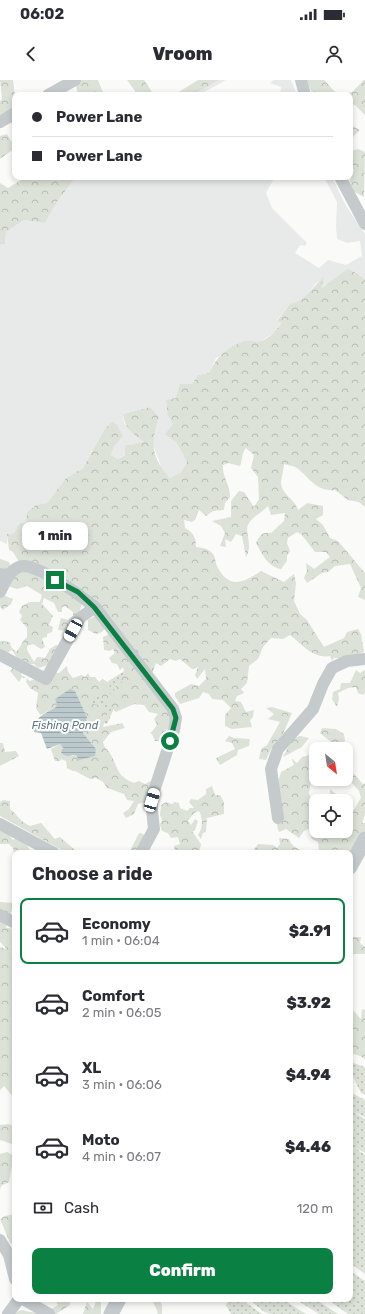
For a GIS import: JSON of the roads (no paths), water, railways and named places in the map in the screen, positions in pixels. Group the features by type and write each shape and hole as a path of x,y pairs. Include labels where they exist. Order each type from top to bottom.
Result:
{"street":[{"path":"53,92 75,80"},
{"path":"302,80 304,92"},
{"path":"0,122 12,115"},
{"path":"342,180 365,224"},
{"path":"0,592 3,576 22,566 32,568 78,592 94,607 173,709 176,718 174,730 152,800 154,829 143,850"},
{"path":"0,655 46,679 80,618 94,607"},
{"path":"278,818 271,769 278,749 313,709 323,684 332,668 347,661 365,659"},
{"path":"0,824 48,850"},
{"path":"353,861 365,839"},
{"path":"0,915 12,921"},
{"path":"0,1240 9,1255 12,1267"},
{"path":"8,1314 17,1302"},
{"path":"28,1302 49,1314"},
{"path":"111,1314 117,1302"}],"water":[{"name":"Fishing Pond","path":"70,689 75,691 87,717 83,733 96,749 95,756 79,760 76,755 66,756 61,753 64,749 60,744 47,749 41,733 34,732 35,723 40,716 56,707 57,704 55,699"}]}
